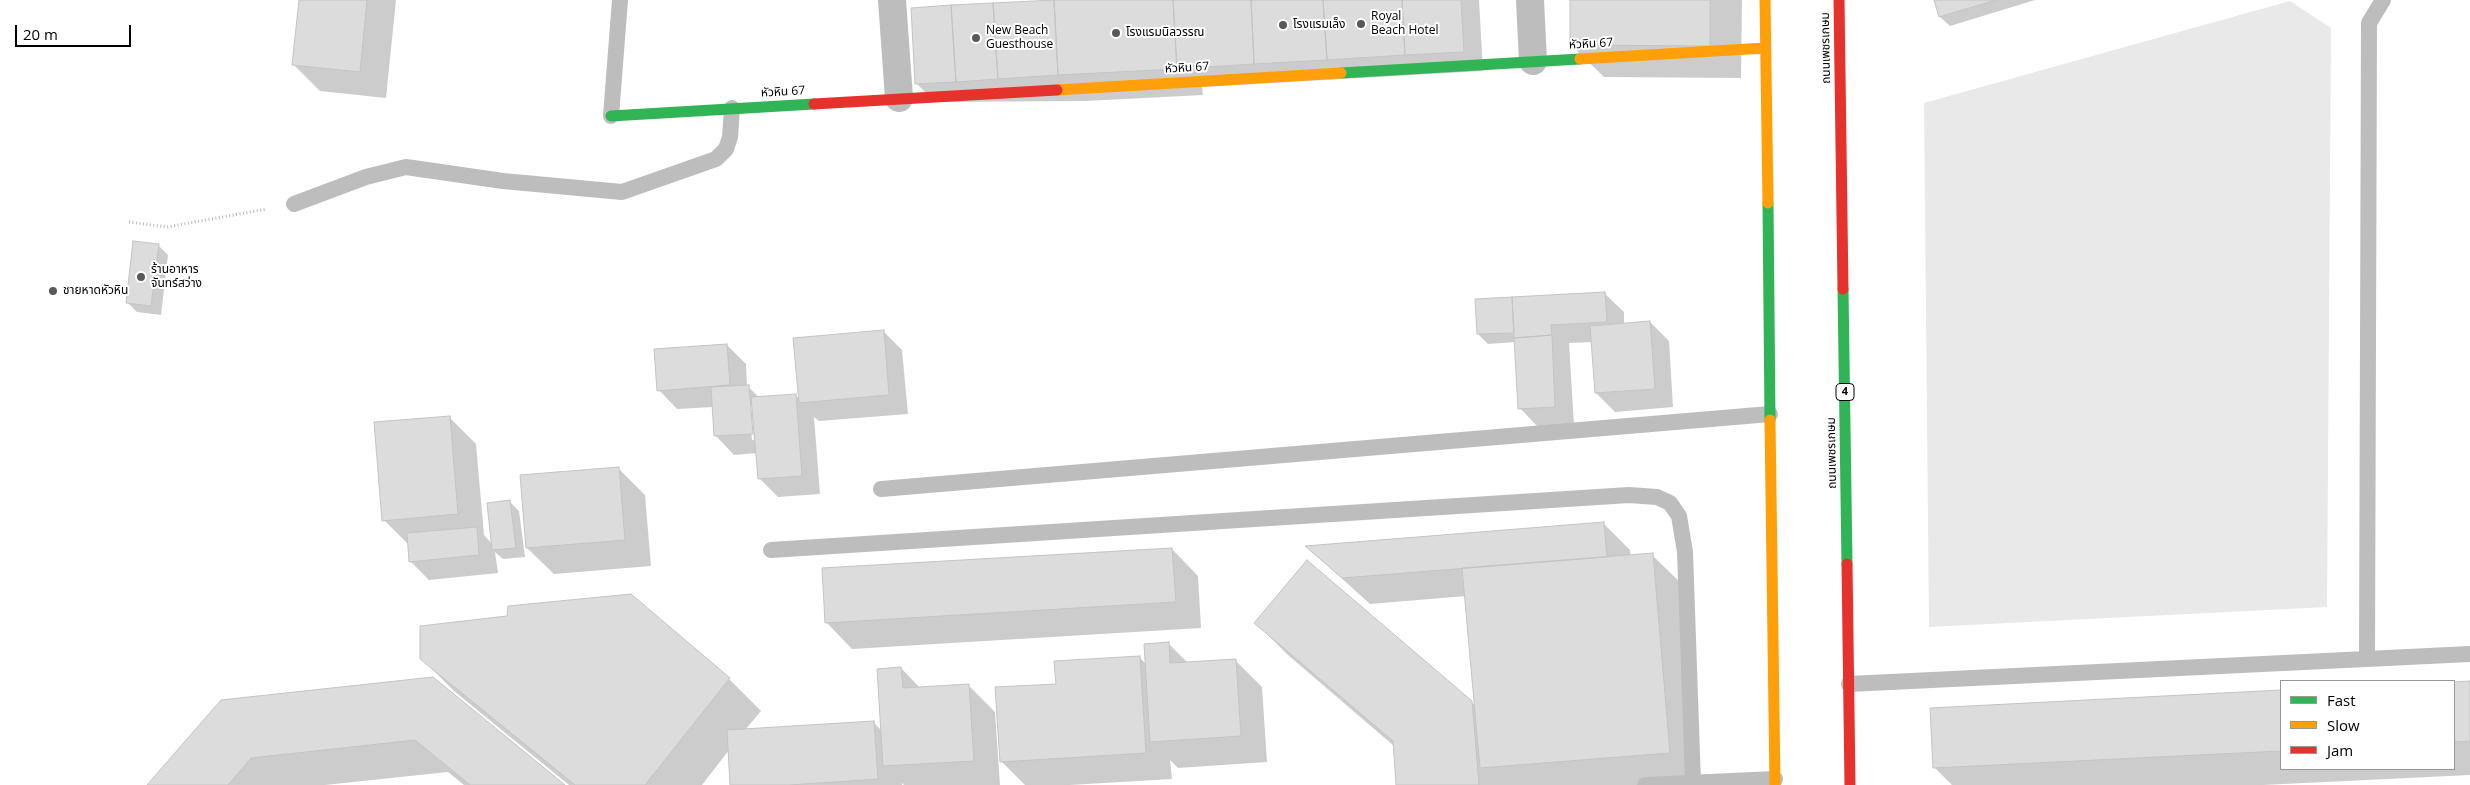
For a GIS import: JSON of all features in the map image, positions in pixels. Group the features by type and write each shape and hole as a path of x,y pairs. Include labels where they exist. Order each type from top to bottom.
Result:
{"main road":[{"path":"1765,0 1775,782"},
{"name":"ถนนเพชรเกษม","path":"1839,0 1850,785"},
{"name":"หัวหิน 67","path":"611,116 1765,48"}],"street":[{"path":"892,0 899,98"},
{"path":"1530,0 1533,61"}],"lane":[{"path":"611,116 620,0"},
{"path":"2367,658 2369,22 2383,0"},
{"path":"294,204 366,177 406,167 503,181 622,192 716,159 726,148 730,137 732,108"},
{"path":"881,488 1770,414"},
{"path":"771,550 1629,495 1657,497 1670,503 1679,516 1685,552 1693,783"},
{"path":"1849,684 2470,654"},
{"path":"1645,785 1775,782"}],"path":[{"path":"129,222 168,227 294,204"}],"shaded area":[{"path":"2290,1 2331,28 2327,607 1929,627 1924,103"}],"building":[{"path":"299,0 367,0 360,72 292,65"},
{"path":"1054,0 1173,0 1177,69 1058,75"},
{"path":"1054,0 1058,75 998,79 993,3"},
{"path":"1173,0 1251,0 1254,64 1177,69"},
{"path":"1251,0 1323,0 1327,60 1254,64"},
{"path":"1323,0 1402,0 1405,55 1327,60"},
{"path":"1402,0 1461,0 1464,52 1405,55"},
{"path":"1570,0 1710,0 1710,46 1570,45"},
{"path":"1934,0 1996,0 1939,17"},
{"path":"993,3 998,79 956,82 951,5"},
{"path":"951,5 956,82 915,84 911,8"},
{"path":"133,241 159,244 151,306 126,303"},
{"path":"1605,292 1607,322 1551,325 1552,335 1514,338 1512,297"},
{"path":"1512,297 1514,333 1477,334 1475,299"},
{"path":"1650,321 1655,389 1595,393 1590,326"},
{"path":"884,330 889,395 799,403 793,338"},
{"path":"1552,335 1555,407 1518,409 1514,338"},
{"path":"727,344 730,385 657,391 654,349"},
{"path":"749,385 753,434 714,436 711,387"},
{"path":"796,394 802,476 758,479 751,397"},
{"path":"450,416 458,514 382,521 374,422"},
{"path":"619,467 625,540 526,548 520,475"},
{"path":"510,500 516,548 492,550 487,503"},
{"path":"1604,522 1607,557 1342,578 1305,546"},
{"path":"477,527 479,555 409,562 407,533"},
{"path":"1172,548 1176,602 825,623 822,568"},
{"path":"1653,553 1670,753 1480,768 1462,568"},
{"path":"1307,560 1472,701 1479,785 1396,785 1393,741 1254,623"},
{"path":"631,594 730,678 645,785 575,785 420,659 420,626 507,616 508,606"},
{"path":"1169,642 1170,663 1236,659 1241,736 1150,742 1144,644"},
{"path":"1140,656 1146,753 1000,762 995,687 1056,684 1054,661"},
{"path":"901,667 903,688 969,684 974,761 883,766 877,669"},
{"path":"433,677 565,785 470,785 415,740 251,758 228,785 147,785 221,700"},
{"path":"2470,681 2470,741 2455,742 2455,682"},
{"path":"2280,690 2280,751 1933,768 1930,708"},
{"path":"874,721 878,779 789,785 730,785 727,730"}],"traffic: fast":[{"path":"1341,73 1580,59"},
{"path":"611,116 814,104"},
{"path":"1768,203 1770,420"},
{"path":"1843,289 1847,564"}],"traffic: slow":[{"path":"1765,0 1768,203"},
{"path":"1580,59 1765,48"},
{"path":"1057,90 1341,73"},
{"path":"1770,420 1775,785"}],"traffic: jam":[{"path":"1839,0 1843,289"},
{"path":"814,104 1057,90"},
{"path":"1847,564 1850,785"}],"place":[{"name":"Royal Beach Hotel","path":"1361,24"},
{"name":"โรงแรมเล็ง","path":"1283,25"},
{"name":"โรงแรมนิลวรรณ","path":"1116,33"},
{"name":"New Beach Guesthouse","path":"976,38"},
{"name":"ร้านอาหาร จันทร์สว่าง","path":"141,277"},
{"name":"ชายหาดหัวหิน","path":"53,291"}]}
